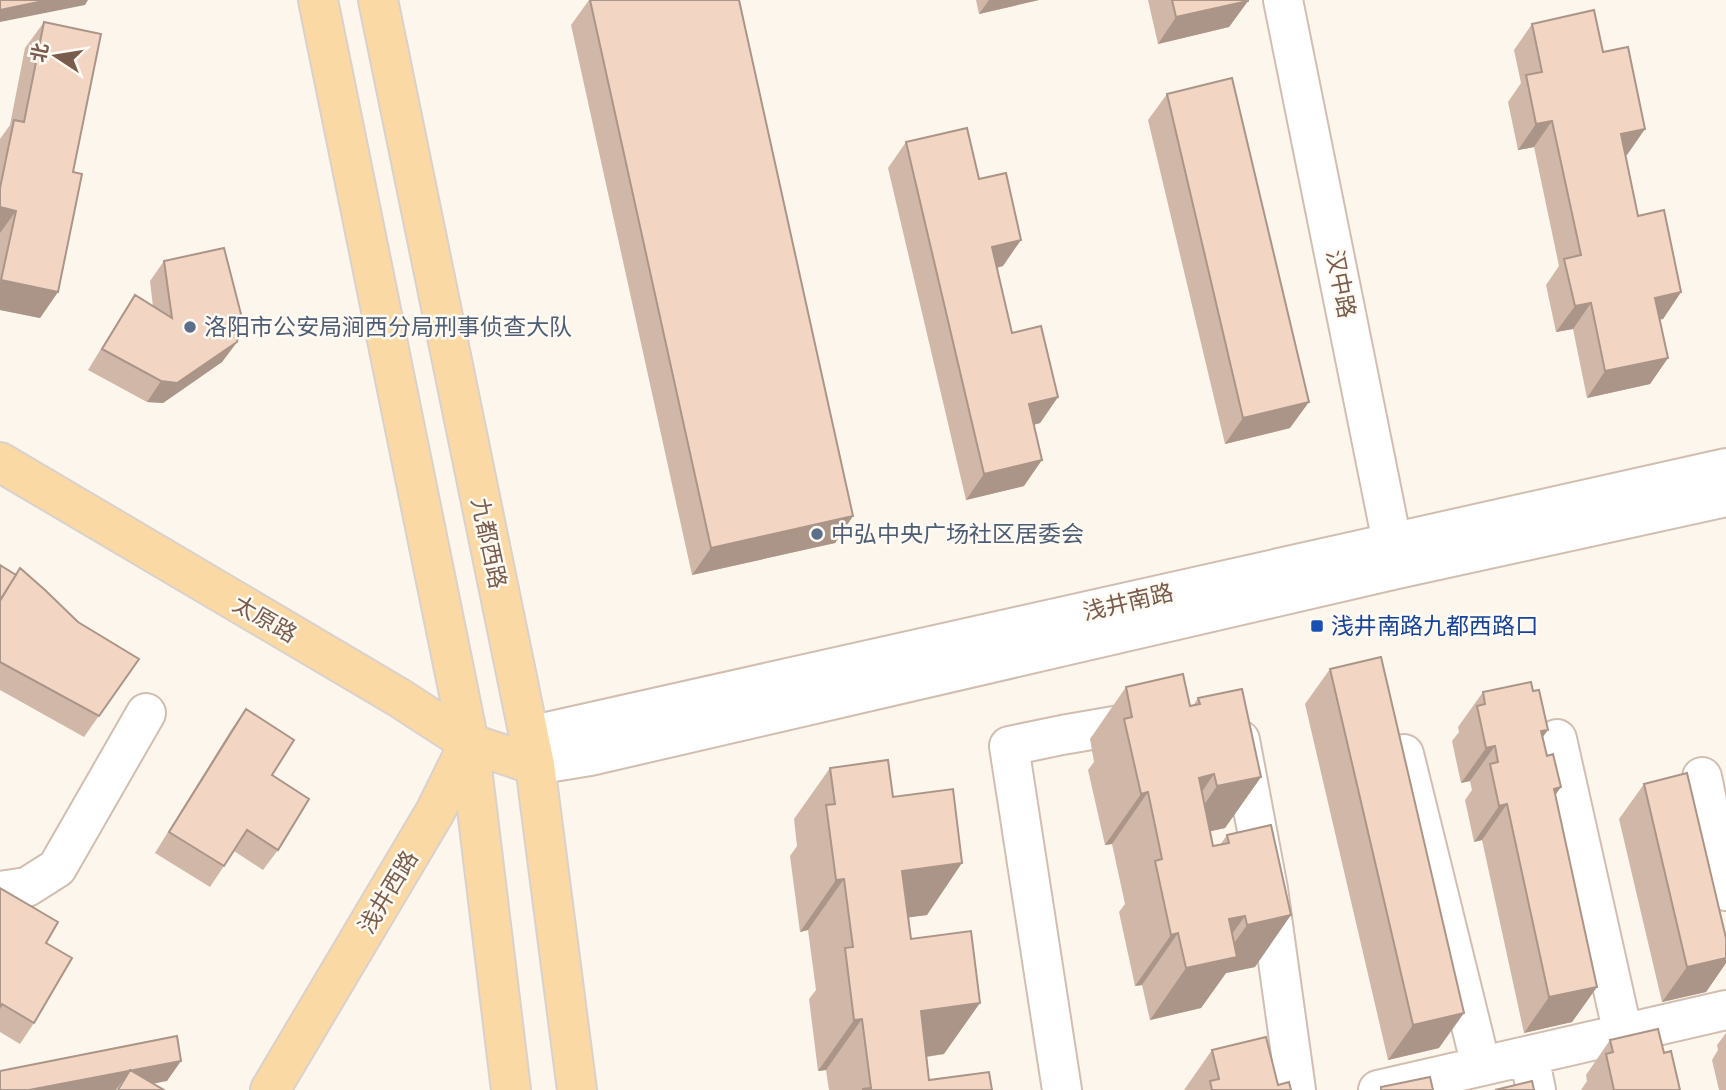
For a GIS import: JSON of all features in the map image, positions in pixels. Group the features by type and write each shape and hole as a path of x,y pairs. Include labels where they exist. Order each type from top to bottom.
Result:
{"main road":[{"path":"318,0 468,743 512,1090"},
{"name":"九都西路","path":"378,0 532,750 577,1090"},
{"name":"太原路","path":"0,462 398,697 468,743 532,750"},
{"name":"浅井西路","path":"270,1090 435,812 468,743"}],"street":[{"name":"汉中路","path":"1283,0 1395,555"},
{"name":"浅井南路","path":"532,750 1395,555 1726,468"},
{"name":"浅井南路","path":"1395,555 1726,497"},
{"path":"1233,706 1268,889 1296,1090"},
{"path":"0,891 27,887 57,868 146,713"},
{"path":"1062,1090 1009,746 1180,715"},
{"path":"1557,739 1641,1030 1668,1064"},
{"path":"1404,754 1481,1066"},
{"path":"1702,777 1726,891"},
{"path":"1378,1090 1417,1086 1481,1066 1533,1073 1641,1030 1726,1010"}],"building":[{"path":"0,0 48,0 0,10"},
{"path":"590,0 739,0 853,516 711,548"},
{"path":"1172,0 1248,0 1248,1 1176,17"},
{"path":"1594,10 1603,52 1628,47 1645,129 1621,134 1638,216 1664,210 1681,292 1655,298 1668,358 1605,371 1591,303 1575,306 1564,259 1581,255 1552,121 1536,124 1526,75 1542,72 1532,24"},
{"path":"44,22 101,34 73,172 82,174 58,292 1,280 16,211 0,207 0,188 14,120 24,122"},
{"path":"1232,78 1309,402 1243,418 1167,94"},
{"path":"967,128 979,179 1006,173 1021,240 992,247 1012,333 1041,326 1058,397 1029,404 1042,460 984,474 906,142"},
{"name":"洛阳市公安局涧西分局刑事侦查大队","path":"224,248 242,318 237,342 177,383 161,381 102,349 135,295 172,318 164,261"},
{"path":"0,565 16,575 0,600"},
{"path":"20,568 78,622 139,659 99,716 0,662 0,601"},
{"path":"1381,657 1464,1013 1413,1025 1330,669"},
{"path":"1183,674 1190,706 1200,704 1198,698 1242,689 1261,777 1217,786 1214,774 1199,778 1213,846 1229,843 1227,835 1271,825 1291,915 1247,925 1245,916 1229,919 1237,957 1186,968 1178,933 1171,935 1155,861 1162,859 1148,792 1141,794 1124,719 1132,717 1126,687"},
{"path":"1531,682 1533,691 1539,690 1548,730 1541,731 1547,756 1553,754 1561,787 1554,789 1597,987 1549,997 1507,804 1499,806 1490,764 1498,762 1495,746 1486,748 1477,706 1485,704 1483,692"},
{"path":"246,709 294,740 272,775 309,799 278,850 247,830 224,866 169,832"},
{"path":"888,760 893,797 953,789 962,863 902,871 911,939 971,931 980,1003 921,1011 929,1080 989,1072 992,1090 863,1090 871,1088 862,1019 854,1020 845,948 853,947 844,879 836,880 826,805 835,804 830,768"},
{"path":"1687,773 1726,938 1726,958 1687,967 1644,784"},
{"path":"0,888 58,922 46,943 72,958 34,1023 2,1004 0,1007"},
{"path":"1658,1029 1664,1053 1671,1051 1680,1090 1614,1090 1606,1054 1613,1052 1610,1040"},
{"path":"177,1036 181,1061 29,1090 0,1090 0,1071"},
{"path":"1266,1037 1278,1085 1289,1082 1291,1090 1212,1090 1210,1081 1219,1079 1212,1050"},
{"path":"130,1070 164,1090 118,1090"},
{"path":"1430,1077 1433,1090 1381,1090 1381,1087"},
{"path":"1532,1081 1534,1090 1495,1090"}],"place":[{"name":"洛阳市公安局涧西分局刑事侦查大队","path":"190,327"},
{"name":"中弘中央广场社区居委会","path":"817,534"},
{"name":"浅井南路九都西路口","path":"1317,626"}]}
